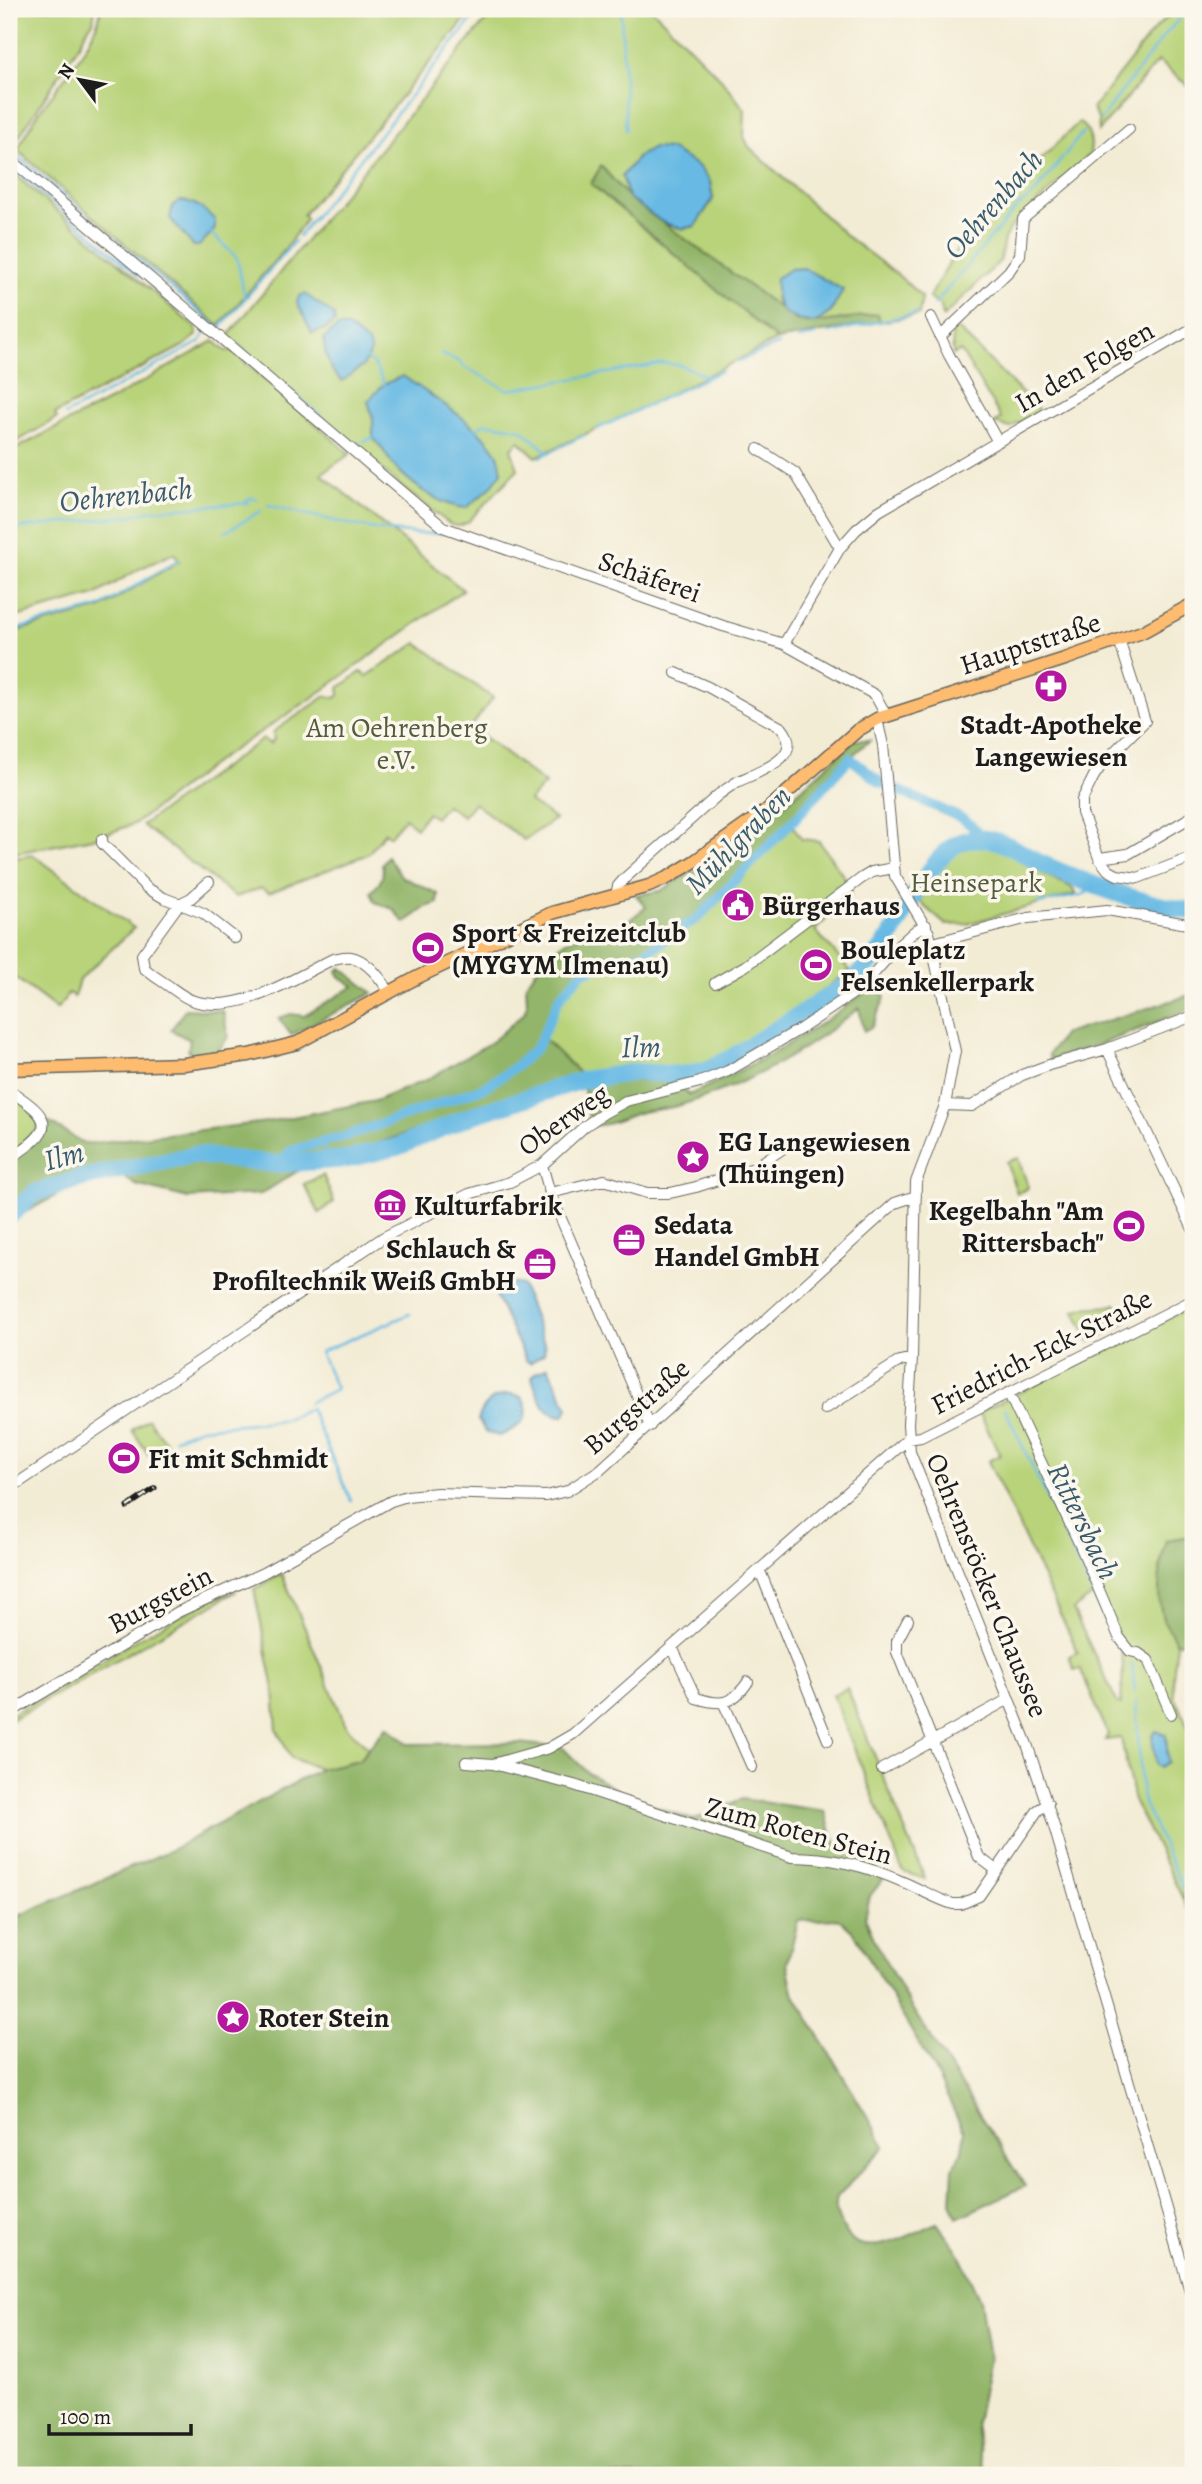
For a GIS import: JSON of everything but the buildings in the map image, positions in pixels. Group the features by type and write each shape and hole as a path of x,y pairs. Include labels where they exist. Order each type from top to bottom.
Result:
{"main road":[{"name":"Hauptstraße","path":"9,1069 184,1064 249,1055 315,1035 390,993 552,913 659,881 695,861 766,811 859,730 882,717 1119,640 1155,626 1193,604"}],"street":[{"path":"940,337 1009,271 1020,256 1023,219 1129,129"},
{"name":"Schäferei","path":"9,158 443,527 735,630 784,644 875,695 882,717"},
{"name":"In den Folgen","path":"931,317 999,442"},
{"name":"In den Folgen","path":"784,644 840,548 878,511 1193,328"},
{"path":"758,449 795,473 840,548"},
{"path":"1119,640 1145,721 1103,763 1082,800 1082,813 1099,858 1108,870 1117,875 1138,878 1193,857"},
{"path":"616,895 618,886 625,878 718,795 733,784 775,764 787,751 790,743 782,728 708,687 676,673"},
{"name":"Oehrenstöcker Chaussee","path":"882,717 894,868 901,888 926,925 933,943 955,1051 945,1105 918,1174 908,1439 910,1452 1048,1804 1193,2301"},
{"path":"1099,858 1128,854 1193,816"},
{"path":"102,839 102,843 137,879 164,898 203,913 235,938"},
{"path":"715,983 775,945 862,878 872,872 894,868"},
{"path":"209,882 191,898 179,904 146,948 142,962 148,972 188,999 213,1003 248,999 333,959 345,957 358,960 366,966 382,980 390,993"},
{"path":"933,943 1028,918 1107,910 1193,925"},
{"name":"Oberweg","path":"9,1489 384,1237 469,1194 510,1182 542,1166 585,1126 626,1101 700,1082 728,1071 802,1028 861,988 897,947 915,930 926,925"},
{"path":"945,1105 972,1106 1022,1075 1107,1049 1193,1016"},
{"path":"1107,1049 1193,1229"},
{"path":"9,1090 44,1119 41,1132 9,1160"},
{"path":"550,1193 604,1180 647,1193 670,1193 754,1168 782,1149"},
{"path":"542,1166 550,1193 650,1426"},
{"name":"Burgstraße","path":"335,1531 391,1501 407,1496 437,1493 557,1495 600,1470 895,1203 916,1196"},
{"name":"Friedrich-Eck-Straße","path":"908,1439 921,1437 1193,1300"},
{"path":"825,1409 900,1361 912,1358"},
{"path":"1009,1394 1075,1534 1119,1637 1130,1651 1147,1660 1171,1714"},
{"name":"Zum Roten Stein","path":"493,1764 562,1742 908,1439"},
{"name":"Burgstein","path":"9,1713 156,1625 262,1573 335,1531"},
{"path":"760,1571 828,1740"},
{"path":"908,1620 897,1640 897,1652 979,1857 996,1870"},
{"path":"673,1647 696,1698 724,1703 731,1700 748,1682"},
{"path":"882,1769 1009,1699"},
{"path":"724,1703 752,1767"},
{"name":"Zum Roten Stein","path":"466,1762 493,1764 573,1785 792,1857 821,1857 850,1864 901,1881 953,1904 961,1904 979,1896 1038,1810 1048,1804"}],"green space":[{"path":"9,9 95,9 93,22 12,147 9,144"},
{"path":"101,9 474,9 303,215 306,219 286,248 219,326 17,150 39,112 92,36"},
{"path":"495,9 652,9 721,79 745,110 744,137 749,147 850,239 922,297 919,315 880,322 878,314 815,323 831,312 775,298 782,312 662,222 682,229 695,226 713,199 710,182 625,187 629,198 601,166 591,184 777,340 657,401 536,457 519,441 511,449 518,469 468,522 460,526 451,525 403,488 228,336","holes":["368,401 502,471 479,498 394,466 382,446 373,438 373,418"]},
{"path":"1175,9 1193,9 1193,90 1158,61 1099,131 1098,118 1092,109 1154,30"},
{"path":"1079,122 1090,137 1089,155 1010,228 1004,239 1000,261 943,317 941,306 929,298 968,230"},
{"path":"601,166 629,198 796,320 815,323 878,314 880,322 777,340 591,184"},
{"path":"9,170 196,328 197,335 185,345 55,414 57,418 9,446"},
{"path":"957,328 1040,411 1010,428 995,423 1001,418 964,356 960,351 953,355 952,332"},
{"path":"214,341 226,351 231,350 350,454 321,474 463,590 309,700 221,758 136,823 98,837 9,854 9,633 101,608 179,561 174,553 141,568 95,595 9,619 9,452 116,397"},
{"name":"Am Oehrenberg e.V.","path":"417,643 493,698 471,727 545,784 529,801 555,819 524,840 474,803 463,816 446,805 435,818 427,813 416,828 405,818 390,836 385,832 369,853 363,856 269,893 261,888 236,897 142,825 263,739 270,744 274,740 273,732 326,696 336,698 340,694 339,688 361,672 367,676"},
{"path":"855,740 870,740 837,769 839,773 793,826 700,921 645,955 622,964 600,968 583,976 568,989 557,1007 544,1039 584,1078 676,1082 689,1095 737,1072 812,1029 877,981 885,998 872,1026 864,1031 859,1008 798,1052 731,1087 679,1106 642,1112 604,1125 590,1125 583,1084 487,1107 301,1169 261,1194 188,1198 136,1185 119,1174 83,1181 9,1221 9,1206 13,1198 9,1193 9,1161 47,1121 85,1144 267,1122 375,1101 426,1080 493,1041 524,1013 527,1004 526,984 547,955 566,941 627,922 646,907 636,895 660,891 703,866 768,819"},
{"path":"793,826 802,839 819,841 851,887 850,896 815,930 850,970 729,1053 676,1082 584,1078 544,1040 557,1007 568,989 583,976 600,968 622,964 700,921"},
{"name":"Heinsepark","path":"972,842 1001,848 1071,887 1076,894 967,924 946,925 924,906 917,896 933,871 947,856"},
{"path":"33,855 134,928 79,980 74,997 69,993 57,1009 9,973 9,859"},
{"path":"387,856 402,877 438,894 438,903 426,907 405,923 393,909 375,902 371,892 381,880 382,864"},
{"path":"341,968 373,993 291,1035 279,1018 291,1014 304,1016 354,986 341,978 337,971"},
{"path":"1193,994 1193,1008 1104,1043 1050,1060 1049,1054 1064,1034"},
{"path":"185,1009 223,1011 228,1037 215,1054 193,1054 188,1050 190,1040 171,1030"},
{"path":"9,1094 32,1111 39,1124 31,1138 9,1156"},
{"path":"1018,1158 1028,1186 1017,1193 1006,1162"},
{"path":"323,1175 334,1202 319,1213 304,1184"},
{"path":"1116,1304 1126,1322 1090,1342 1075,1311"},
{"path":"1185,1309 1193,1326 1193,1536 1166,1540 1160,1565 1160,1591 1163,1619 1177,1643 1174,1696 1193,1737 1193,1919 1134,1801 1121,1738 1105,1740 1108,1734 1080,1668 1074,1670 1069,1656 1078,1652 988,1461 1000,1455 979,1412 1102,1353","holes":["1096,1593 1119,1643 1123,1663 1121,1705 1118,1704 1073,1610"]},
{"path":"148,1419 166,1443 149,1455 132,1430"},
{"path":"1193,1536 1193,1637 1177,1643 1164,1621 1161,1608 1160,1569 1166,1540"},
{"path":"282,1574 347,1728 368,1747 359,1760 320,1769 291,1758 277,1730 274,1689 254,1589"},
{"path":"237,1591 9,1721 9,1716 148,1633 214,1598"},
{"path":"847,1688 925,1879 903,1872 833,1695"},
{"path":"387,1726 409,1744 519,1743 563,1748 588,1773 628,1796 693,1820 742,1799 825,1811 837,1845 860,1852 873,1864 884,1878 870,1896 865,1918 876,1943 908,2002 1025,2186 957,2218 951,2202 953,2168 962,2152 964,2132 936,2073 854,1933 839,1919 798,1921 787,1964 793,1992 885,2146 837,2197 837,2213 843,2228 851,2239 874,2246 901,2239 937,2223 957,2250 980,2300 989,2358 976,2422 980,2454 988,2475 9,2475 9,1920 171,1850 320,1769 359,1760"}],"water":[{"path":"653,148 670,149 698,166 710,182 713,199 695,226 682,229 662,222 629,198 622,176 638,157"},
{"path":"180,201 195,204 215,220 215,229 199,246 193,246 170,218 173,205"},
{"path":"804,268 843,290 831,312 815,323 788,315 779,305 777,298 776,278 790,269"},
{"path":"305,294 334,315 335,322 312,333 297,303 299,296"},
{"path":"338,327 348,327 368,343 371,352 363,366 342,381 331,368 324,345 324,339"},
{"path":"403,376 469,423 482,434 498,455 502,472 490,488 466,508 437,499 411,482 396,468 373,438 373,418 368,401 384,384"},
{"path":"511,1283 522,1285 545,1346 544,1353 530,1363 526,1360 496,1297 499,1290"},
{"path":"548,1367 568,1408 564,1416 557,1416 546,1409 532,1378 535,1373"},
{"path":"511,1394 522,1397 526,1405 523,1422 499,1436 486,1432 478,1420 486,1404 499,1396"},
{"path":"1156,1731 1166,1735 1168,1762 1160,1767 1156,1765 1152,1737"}],"waterway":[{"path":"299,236 480,9"},
{"path":"621,9 626,130"},
{"name":"Oehrenbach","path":"1101,119 1163,37 1188,9"},
{"name":"Oehrenbach","path":"935,304 1017,207 1033,195 1083,132"},
{"path":"17,156 219,329 295,241"},
{"path":"9,165 140,276"},
{"path":"211,233 237,258 245,298"},
{"name":"Oehrenbach","path":"829,333 917,313"},
{"path":"65,415 200,342 204,330"},
{"name":"Oehrenbach","path":"798,339 815,335"},
{"path":"233,342 349,440 355,444 360,443"},
{"name":"Oehrenbach","path":"737,362 779,344"},
{"path":"441,354 461,362 463,366 508,390 665,363 680,365 709,377"},
{"path":"367,359 375,366 384,384"},
{"name":"Oehrenbach","path":"597,429 721,371"},
{"path":"475,430 485,423 521,429 549,453"},
{"name":"Oehrenbach","path":"540,457 585,435"},
{"path":"364,441 373,438"},
{"path":"246,501 250,498 257,499"},
{"name":"Oehrenbach","path":"9,529 129,516 152,510 249,503"},
{"name":"Oehrenbach","path":"268,505 377,529 443,533"},
{"path":"225,532 261,511"},
{"path":"9,631 100,607 178,560"},
{"name":"Mühlgraben","path":"282,1162 291,1150 347,1136 483,1088 514,1068 537,1047 560,997 581,974 599,965 620,962 645,953 698,918 795,819 850,758 880,782 961,818 982,838"},
{"name":"Ilm","path":"9,1216 35,1193 82,1178 195,1155 276,1164 347,1159 397,1147 473,1115 583,1080 636,1072 683,1075 706,1070 731,1058 854,980 885,945 935,864 949,849 966,840 985,839 998,842 1040,863 1095,885 1136,899 1193,911"},
{"name":"Rittersbach","path":"1037,904 1081,895 1103,886"},
{"path":"321,1143 328,1159"},
{"path":"308,1403 336,1389 320,1352 410,1314"},
{"name":"Rittersbach","path":"1016,1380 1019,1374"},
{"path":"310,1408 351,1501"},
{"path":"175,1438 201,1428 283,1420 310,1409"},
{"name":"Rittersbach","path":"1005,1409 1115,1641 1122,1650"},
{"name":"Rittersbach","path":"1132,1664 1135,1692"},
{"name":"Rittersbach","path":"1136,1702 1142,1799 1193,1911"}],"railway":[{"path":"127,1507 155,1488"}],"place":[{"name":"Stadt-Apotheke Langewiesen","path":"1051,686"},
{"name":"Bürgerhaus","path":"738,905"},
{"name":"Sport & Freizeitclub (MYGYM Ilmenau)","path":"428,948"},
{"name":"Bouleplatz Felsenkellerpark","path":"816,965"},
{"name":"EG Langewiesen (Thüingen)","path":"693,1157"},
{"name":"Kulturfabrik","path":"390,1205"},
{"name":"Kegelbahn \"Am Rittersbach\"","path":"1129,1226"},
{"name":"Sedata Handel GmbH","path":"629,1240"},
{"name":"Schlauch & Profiltechnik Weiß GmbH","path":"540,1264"},
{"name":"Fit mit Schmidt","path":"124,1458"},
{"name":"Roter Stein","path":"233,2017"}]}
